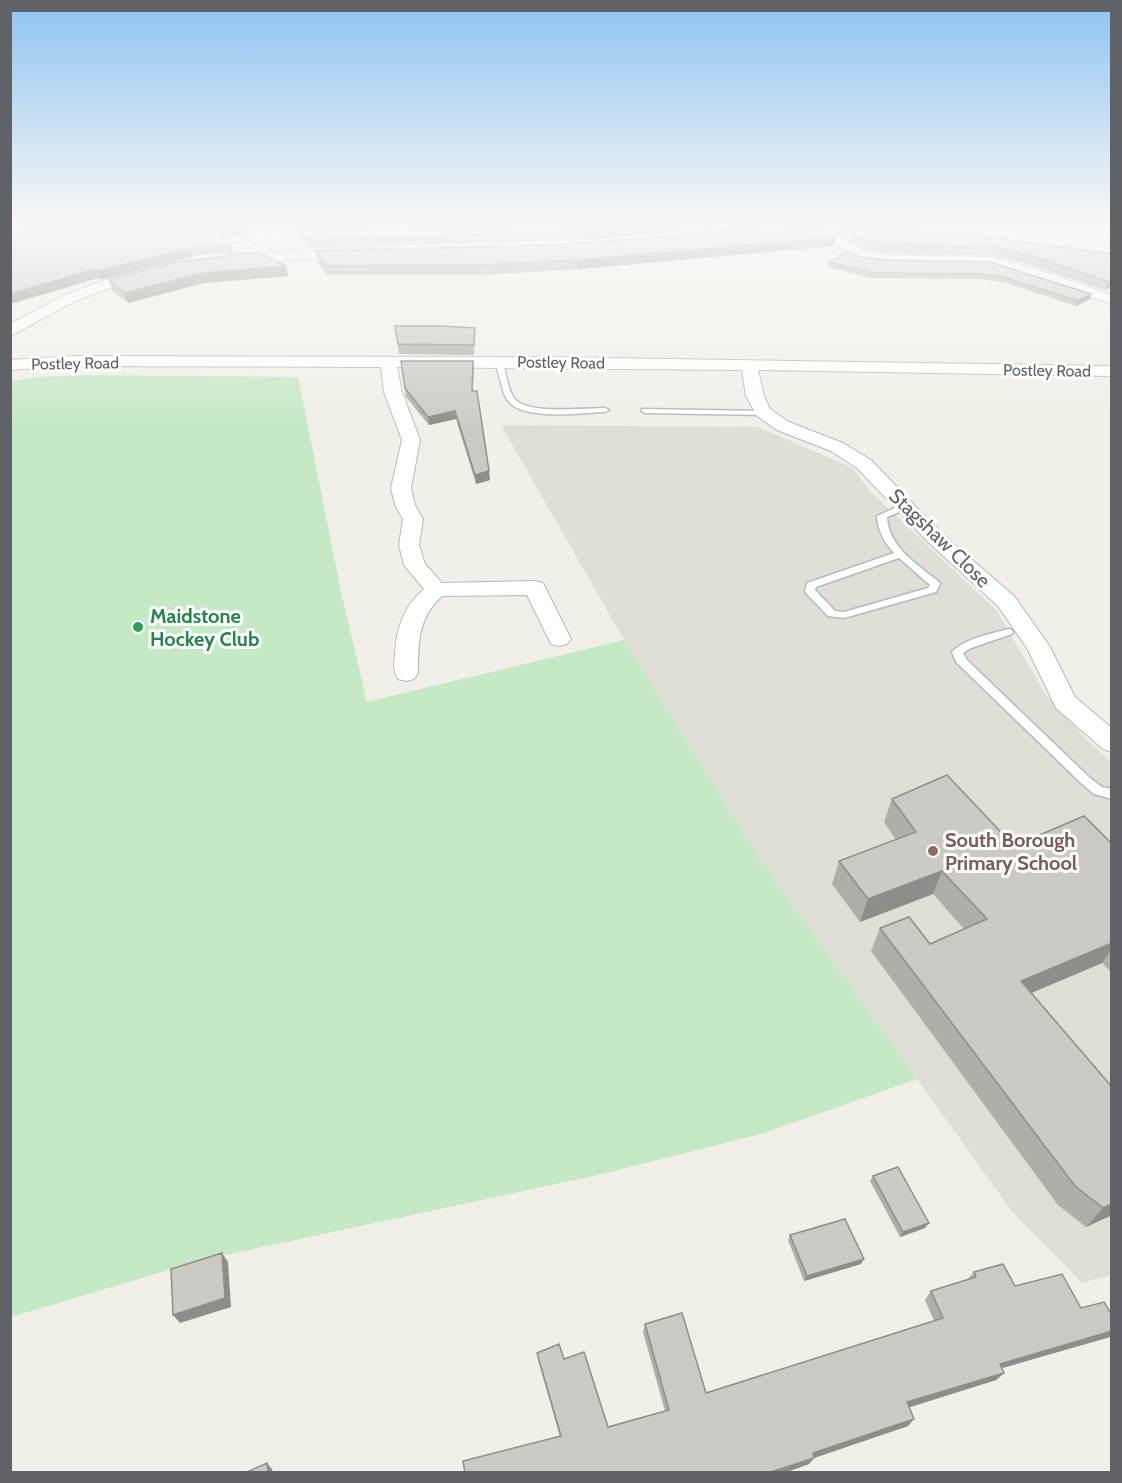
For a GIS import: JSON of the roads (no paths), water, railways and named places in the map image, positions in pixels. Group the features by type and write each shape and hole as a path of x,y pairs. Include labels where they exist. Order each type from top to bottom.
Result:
{"street":[{"path":"10,331 70,298 88,291"},
{"path":"1086,291 1112,300"},
{"path":"10,348 14,355 10,363"},
{"name":"Postley Road","path":"10,363 74,361 499,362 1112,371"},
{"path":"388,362 393,392 411,440 401,488 405,505 413,519 409,545 415,565 436,590"},
{"path":"749,365 755,396 765,413"},
{"name":"Stagshaw Close","path":"765,413 783,426 854,456 877,475 934,537 1006,601 1038,646 1065,702 1112,743"},
{"path":"406,673 407,635 413,613 436,590 535,588 560,639"}],"lane":[{"path":"499,362 512,401 520,407 543,410 605,410"},
{"path":"645,411 765,413"},
{"path":"902,554 811,585 810,591 831,614 844,615 932,590 935,584 888,541 881,525 882,516 906,506"},
{"path":"1008,632 957,651 962,662 1086,781 1098,791 1112,794"}],"place":[{"name":"Maidstone Hockey Club","path":"138,627"},
{"name":"South Borough Primary School","path":"933,851"}]}
